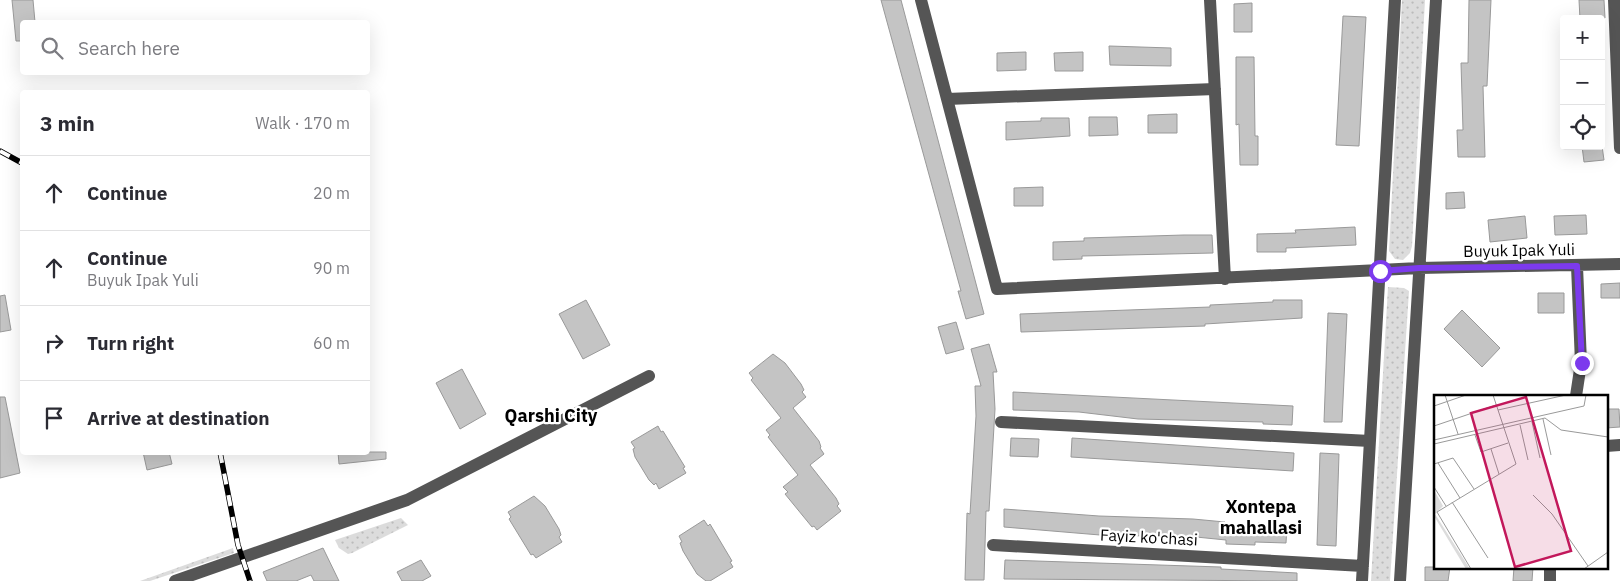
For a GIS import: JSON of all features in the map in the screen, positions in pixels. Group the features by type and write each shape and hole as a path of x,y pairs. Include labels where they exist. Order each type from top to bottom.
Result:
{"street":[{"path":"921,0 947,99 1215,89"},
{"path":"1210,0 1225,278"},
{"path":"1362,581 1395,0"},
{"path":"1400,581 1436,0"},
{"path":"1614,0 1620,148"},
{"name":"Buyuk Ipak Yuli","path":"947,99 997,289 1419,268 1620,264"},
{"path":"1576,395 1582,363 1577,266"},
{"path":"175,581 407,500 649,376"},
{"path":"1001,422 1370,441"},
{"name":"Fayiz ko'chasi","path":"993,545 1363,566"},
{"path":"1550,568 1550,581"}],"shaded area":[{"path":"1402,0 1425,0 1412,246 1410,253 1403,260 1395,259 1389,251"},
{"path":"1388,287 1404,288 1409,291 1390,581 1371,581"},
{"path":"401,518 408,525 352,553 348,554 339,548 335,540"},
{"path":"233,548 234,553 150,581 140,581"}],"building":[{"path":"12,0 33,0 35,20 20,20 20,41 16,41"},
{"path":"881,0 901,0 984,314 966,319 958,291 961,291"},
{"path":"1469,0 1491,0 1487,86 1483,86 1485,157 1458,157 1457,130 1463,130 1461,63 1468,63"},
{"path":"1579,0 1604,0 1605,15 1580,15"},
{"path":"1252,3 1252,32 1234,32 1234,4"},
{"path":"1343,16 1366,17 1359,146 1336,145"},
{"path":"1109,46 1171,48 1171,66 1110,65"},
{"path":"1026,52 1026,70 997,71 997,53"},
{"path":"1083,52 1083,71 1055,71 1054,53"},
{"path":"1236,57 1254,57 1255,136 1258,136 1258,165 1240,165 1239,124 1236,125"},
{"path":"1177,114 1177,133 1148,133 1148,115"},
{"path":"1089,117 1117,117 1118,135 1089,136"},
{"path":"1041,118 1069,118 1070,136 1006,140 1006,122 1041,121"},
{"path":"1582,150 1603,150 1604,160 1584,162"},
{"path":"1043,187 1043,206 1014,206 1014,188"},
{"path":"1464,192 1465,208 1446,209 1446,193"},
{"path":"1586,215 1587,234 1555,235 1554,216"},
{"path":"1525,216 1527,238 1490,242 1488,220"},
{"path":"1355,227 1356,245 1286,248 1286,252 1257,252 1257,234 1296,233 1295,230"},
{"path":"1212,235 1213,253 1082,256 1082,259 1053,260 1053,242 1084,241 1084,238"},
{"path":"1620,283 1620,298 1601,298 1601,284"},
{"path":"1538,293 1564,293 1564,313 1538,313"},
{"path":"5,295 11,330 0,332 0,296"},
{"path":"586,300 610,345 583,359 559,314"},
{"path":"1273,300 1302,300 1302,318 1205,324 1205,326 1021,332 1020,314 1210,307 1210,305 1273,302"},
{"path":"1462,310 1500,348 1482,367 1444,329"},
{"path":"1328,313 1347,314 1342,422 1324,422"},
{"path":"956,322 964,349 946,354 938,327"},
{"path":"989,344 997,372 993,372 995,409 989,511 986,511 984,580 965,580 967,513 970,514 976,416 975,386 981,386 971,349"},
{"path":"773,354 785,363 804,390 802,392 806,397 793,408 819,441 820,448 824,454 810,465 836,498 839,504 837,506 841,511 817,530 814,526 812,527 785,494 788,492 783,487 798,475 768,437 770,435 766,430 781,418 751,380 753,378 749,373"},
{"path":"462,369 486,414 460,429 436,383"},
{"path":"1013,392 1293,406 1292,425 1263,424 1263,422 1138,419 1079,412 1013,410"},
{"path":"0,397 5,397 20,473 0,478"},
{"path":"1608,409 1619,409 1620,427 1608,428"},
{"path":"658,426 685,467 683,468 686,473 659,489 656,483 654,485 649,480 635,457 633,449 635,448 631,442"},
{"path":"1011,438 1039,439 1038,457 1010,456"},
{"path":"1072,438 1294,453 1293,471 1071,457"},
{"path":"370,452 386,452 386,459 339,464 338,455 370,455"},
{"path":"1320,453 1339,454 1336,546 1317,545"},
{"path":"144,455 170,455 172,464 147,470"},
{"path":"534,496 545,506 559,529 561,535 559,537 562,542 536,558 533,554 531,555 509,519 511,517 508,512"},
{"path":"1004,509 1099,516 1193,519 1225,522 1225,526 1258,527 1258,523 1287,525 1286,543 1255,542 1255,545 1226,544 1226,540 1196,537 1100,535 1004,527"},
{"path":"704,520 708,526 710,524 732,561 730,562 733,567 710,581 706,581 697,574 683,551 679,536"},
{"path":"323,548 339,581 314,581 311,575 296,581 267,581 263,572"},
{"path":"421,560 431,576 422,581 402,581 397,572"},
{"path":"1005,560 1221,567 1221,569 1297,573 1297,581 1004,579"},
{"path":"1425,567 1450,568 1448,581 1425,581"},
{"path":"1514,568 1533,568 1532,581 1513,581"}],"railway":[{"path":"0,151 20,162"},
{"path":"221,455 238,545 250,581"}],"district":[{"name":"Qarshi City","path":"551,415"},
{"name":"Xontepa mahallasi","path":"1261,516"}],"route":[{"path":"1380,271 1419,268 1577,266 1582,363"}]}
